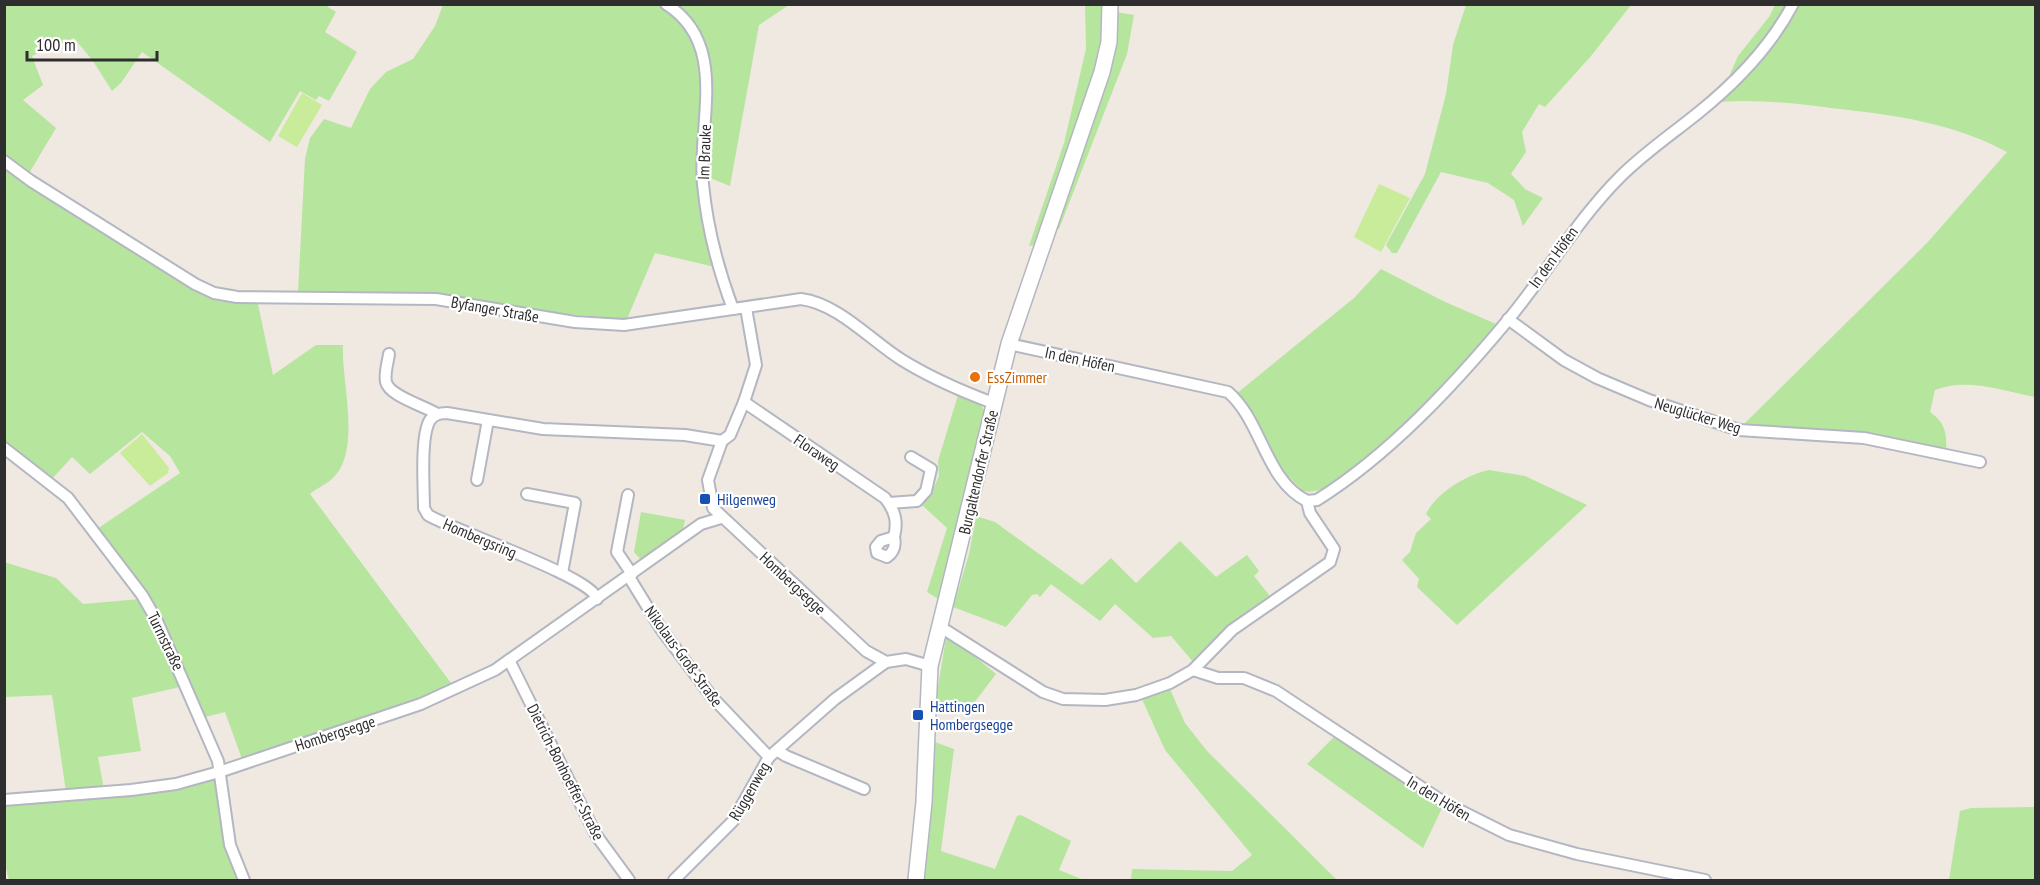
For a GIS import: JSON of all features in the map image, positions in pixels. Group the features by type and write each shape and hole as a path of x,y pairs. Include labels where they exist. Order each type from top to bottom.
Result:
{"main road":[{"name":"Burgaltendorfer Straße","path":"916,880 924,802 930,666 1009,344 1060,190 1098,88 1109,42 1110,4"}],"street":[{"name":"Im Brauke","path":"666,4 692,27 703,53 706,90 703,184 716,256 733,309"},
{"name":"In den Höfen","path":"1307,501 1317,500 1383,453 1509,320 1583,216 1629,168 1725,90 1787,17 1793,4"},
{"name":"Byfanger Straße","path":"4,161 31,181 214,294 237,297 436,298 575,322 624,325 801,299 828,307 905,362 957,390 993,404"},
{"path":"721,518 713,508 708,488 723,441 729,435 744,402 756,365 746,308"},
{"name":"Neuglücker Weg","path":"1509,320 1564,360 1597,378 1649,400 1739,430 1864,438 1980,462"},
{"name":"In den Höfen","path":"939,626 1043,692 1064,699 1105,700 1136,695 1170,683 1193,670 1233,630 1330,562 1334,549 1310,513 1307,501 1292,490 1278,472 1242,408 1228,392 1009,344"},
{"path":"389,354 385,380 387,387 398,396 437,414 447,413 543,429 685,435 723,441"},
{"name":"Floraweg","path":"744,402 889,503"},
{"name":"Hombergsring","path":"437,414 430,421 426,434 425,512 431,517 562,573 591,589 597,599"},
{"path":"477,480 488,420"},
{"name":"Turmstraße","path":"4,448 68,498 142,595 172,650 214,750 230,845 244,880"},
{"path":"889,503 916,501 926,491 931,469 911,458"},
{"path":"527,494 575,503 562,573"},
{"path":"628,495 616,552 631,576"},
{"path":"889,503 893,508 897,526 894,537"},
{"name":"Hombergsegge","path":"4,800 131,790 176,784 219,772 421,704 480,679 631,576 701,524 721,518 866,651 886,662"},
{"name":"Nikolaus-Groß-Straße","path":"631,576 661,629 707,691 774,754"},
{"path":"886,662 906,659 930,666"},
{"name":"Dietrich-Bonhoeffer-Straße","path":"509,660 596,835 630,880"},
{"name":"Rüggenweg","path":"674,880 733,821 774,754 820,710 886,662"},
{"name":"In den Höfen","path":"1193,670 1218,678 1244,678 1276,691 1445,803 1509,835 1577,854 1705,880"},
{"path":"774,754 786,756 864,789"}],"green space":[{"path":"4,5 328,5 336,12 325,32 357,52 329,101 319,96 316,100 300,91 270,142 142,52 121,83 112,91 93,61 74,38 32,56 43,85 23,100 56,128 28,175 5,158"},
{"path":"443,5 664,5 689,26 701,53 702,123 697,175 715,267 655,253 627,319 298,292 305,159 310,138 324,119 351,128 370,89 386,72 413,59 435,26"},
{"path":"670,5 789,5 759,25 730,186 705,176 706,53"},
{"path":"1085,5 1107,5 1107,42 1035,245 1029,246 1064,143 1086,49"},
{"path":"1466,5 1631,5 1591,56 1545,107 1539,104 1522,132 1526,152 1511,174 1525,189 1543,198 1523,226 1514,200 1488,183 1441,172 1397,253 1392,253 1386,245 1425,174 1446,94 1453,45"},
{"path":"1775,5 2035,5 2035,397 1972,385 1947,386 1935,390 1930,412 1939,420 1944,430 1946,453 1741,427 1927,243 2007,152 1965,133 1899,117 1789,103 1718,102 1738,56 1769,17"},
{"path":"1110,11 1134,15 1127,54 1059,229 1047,231 1096,97"},
{"path":"302,93 322,105 297,147 278,136"},
{"path":"4,164 217,301 258,304 273,375 316,345 343,345 348,414 347,450 342,466 333,478 310,494 454,687 336,730 242,759 225,712 205,717 174,649 97,529 180,473 170,456 142,432 90,474 72,457 51,480 5,444"},
{"path":"1379,184 1410,198 1381,252 1354,237"},
{"path":"1381,269 1443,301 1496,324 1433,395 1376,453 1348,475 1323,489 1303,491 1281,469 1236,394 1354,298"},
{"path":"958,395 980,403 985,412 940,600 927,592 947,528 922,505 931,494 939,476 938,461"},
{"path":"142,434 169,468 168,473 150,486 120,453"},
{"path":"1489,470 1525,476 1587,505 1457,625 1417,587 1419,579 1402,560 1410,552 1416,533 1431,519 1426,514 1437,499 1453,486 1480,472"},
{"path":"641,512 685,520 683,529 640,559 634,552"},
{"path":"976,516 995,522 1082,585 1111,558 1136,583 1180,541 1216,577 1247,555 1259,571 1254,576 1273,600 1194,663 1171,636 1153,638 1115,604 1100,621 1051,584 1040,597 1037,594 1032,595 1006,627 953,607 969,554"},
{"path":"4,562 56,578 83,604 140,599 184,686 132,698 141,751 98,757 104,789 66,792 52,695 5,697"},
{"path":"946,638 952,638 996,674 967,712 959,713 935,705"},
{"path":"1170,689 1185,723 1207,751 1337,880 1131,880 1132,869 1232,871 1252,855 1165,750 1141,697"},
{"path":"1336,735 1444,804 1423,848 1307,764"},
{"path":"932,741 954,749 941,851 995,869 1017,816 1021,815 1071,841 1059,870 1084,880 920,880"},
{"path":"215,779 242,880 9,880 5,864 4,805 153,791"},
{"path":"2035,807 2035,880 1949,880 1960,811 1971,808"}],"place":[{"name":"EssZimmer","path":"975,377"},
{"name":"Hilgenweg","path":"705,499"},
{"name":"Hattingen Hombergsegge","path":"918,715"}]}
